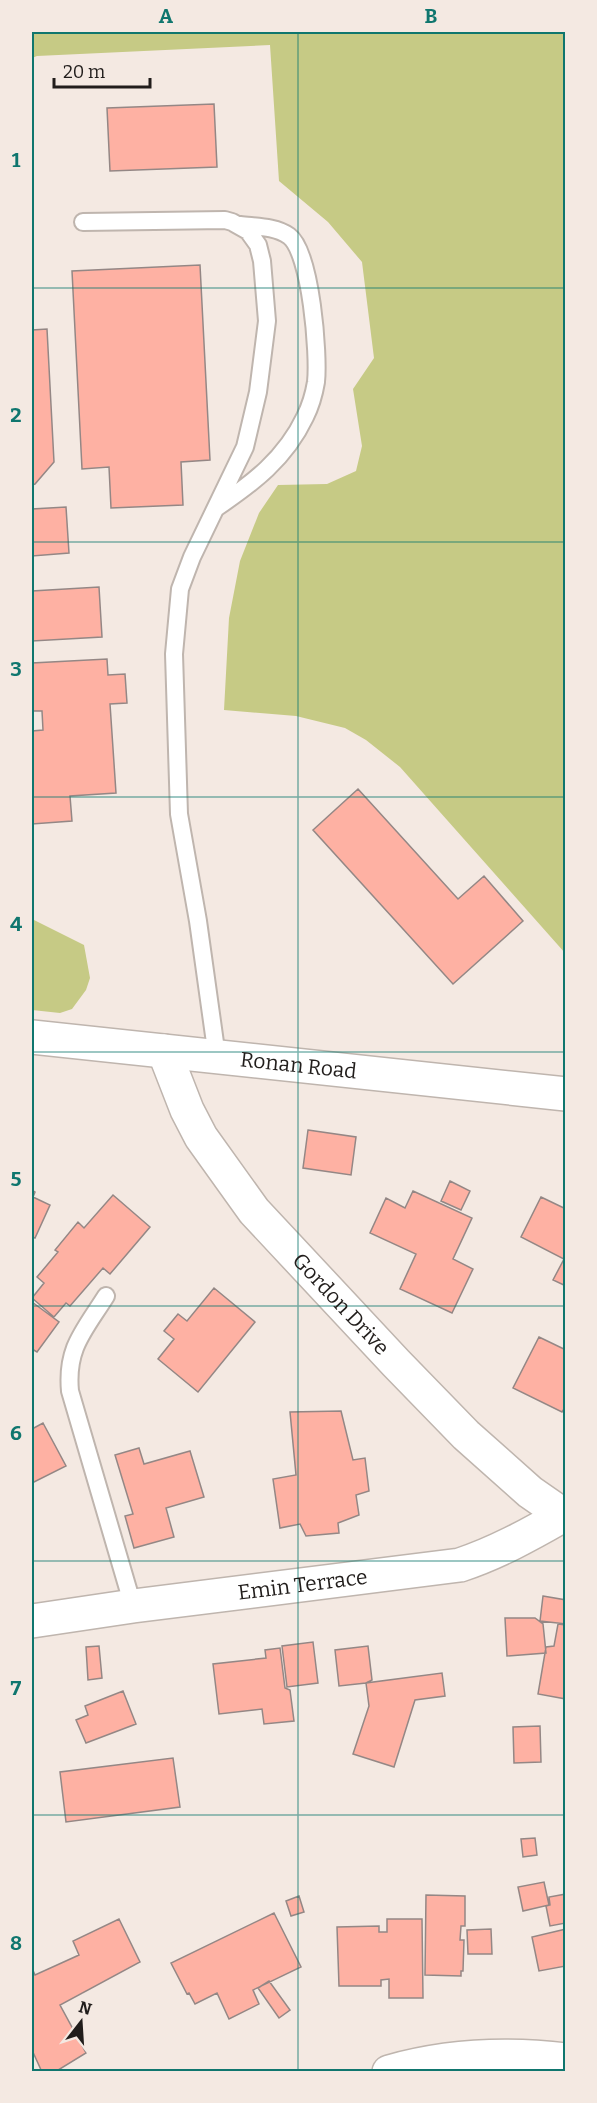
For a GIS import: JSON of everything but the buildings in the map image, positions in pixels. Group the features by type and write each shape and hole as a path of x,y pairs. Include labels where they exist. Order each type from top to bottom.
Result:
{"street":[{"name":"Ronan Road","path":"32,1037 566,1094"},
{"name":"Gordon Drive","path":"164,1052 187,1110 201,1137 254,1211 466,1435 530,1492 564,1517"},
{"name":"Emin Terrace","path":"32,1622 133,1606 460,1565 484,1557 564,1517"},
{"path":"389,2072 458,2059 515,2056 566,2060"}],"lane":[{"path":"83,222 215,220 232,222 279,231 288,236 298,249 305,270 315,325 316,384 305,418 273,464 253,483 215,509"},
{"path":"217,1057 198,921 179,814 174,654 180,589 192,557 245,447 258,393 267,321 262,261 258,245 248,231 240,225"},
{"path":"106,1296 80,1338 72,1354 68,1371 70,1391 133,1606"}],"green space":[{"path":"32,32 565,32 565,953 400,767 366,740 345,728 296,716 224,710 229,618 240,561 259,513 278,485 327,484 356,471 362,446 353,389 374,358 362,262 328,222 279,181 270,45 32,58"},
{"path":"32,919 84,945 90,978 86,990 72,1009 60,1013 32,1010"}]}
